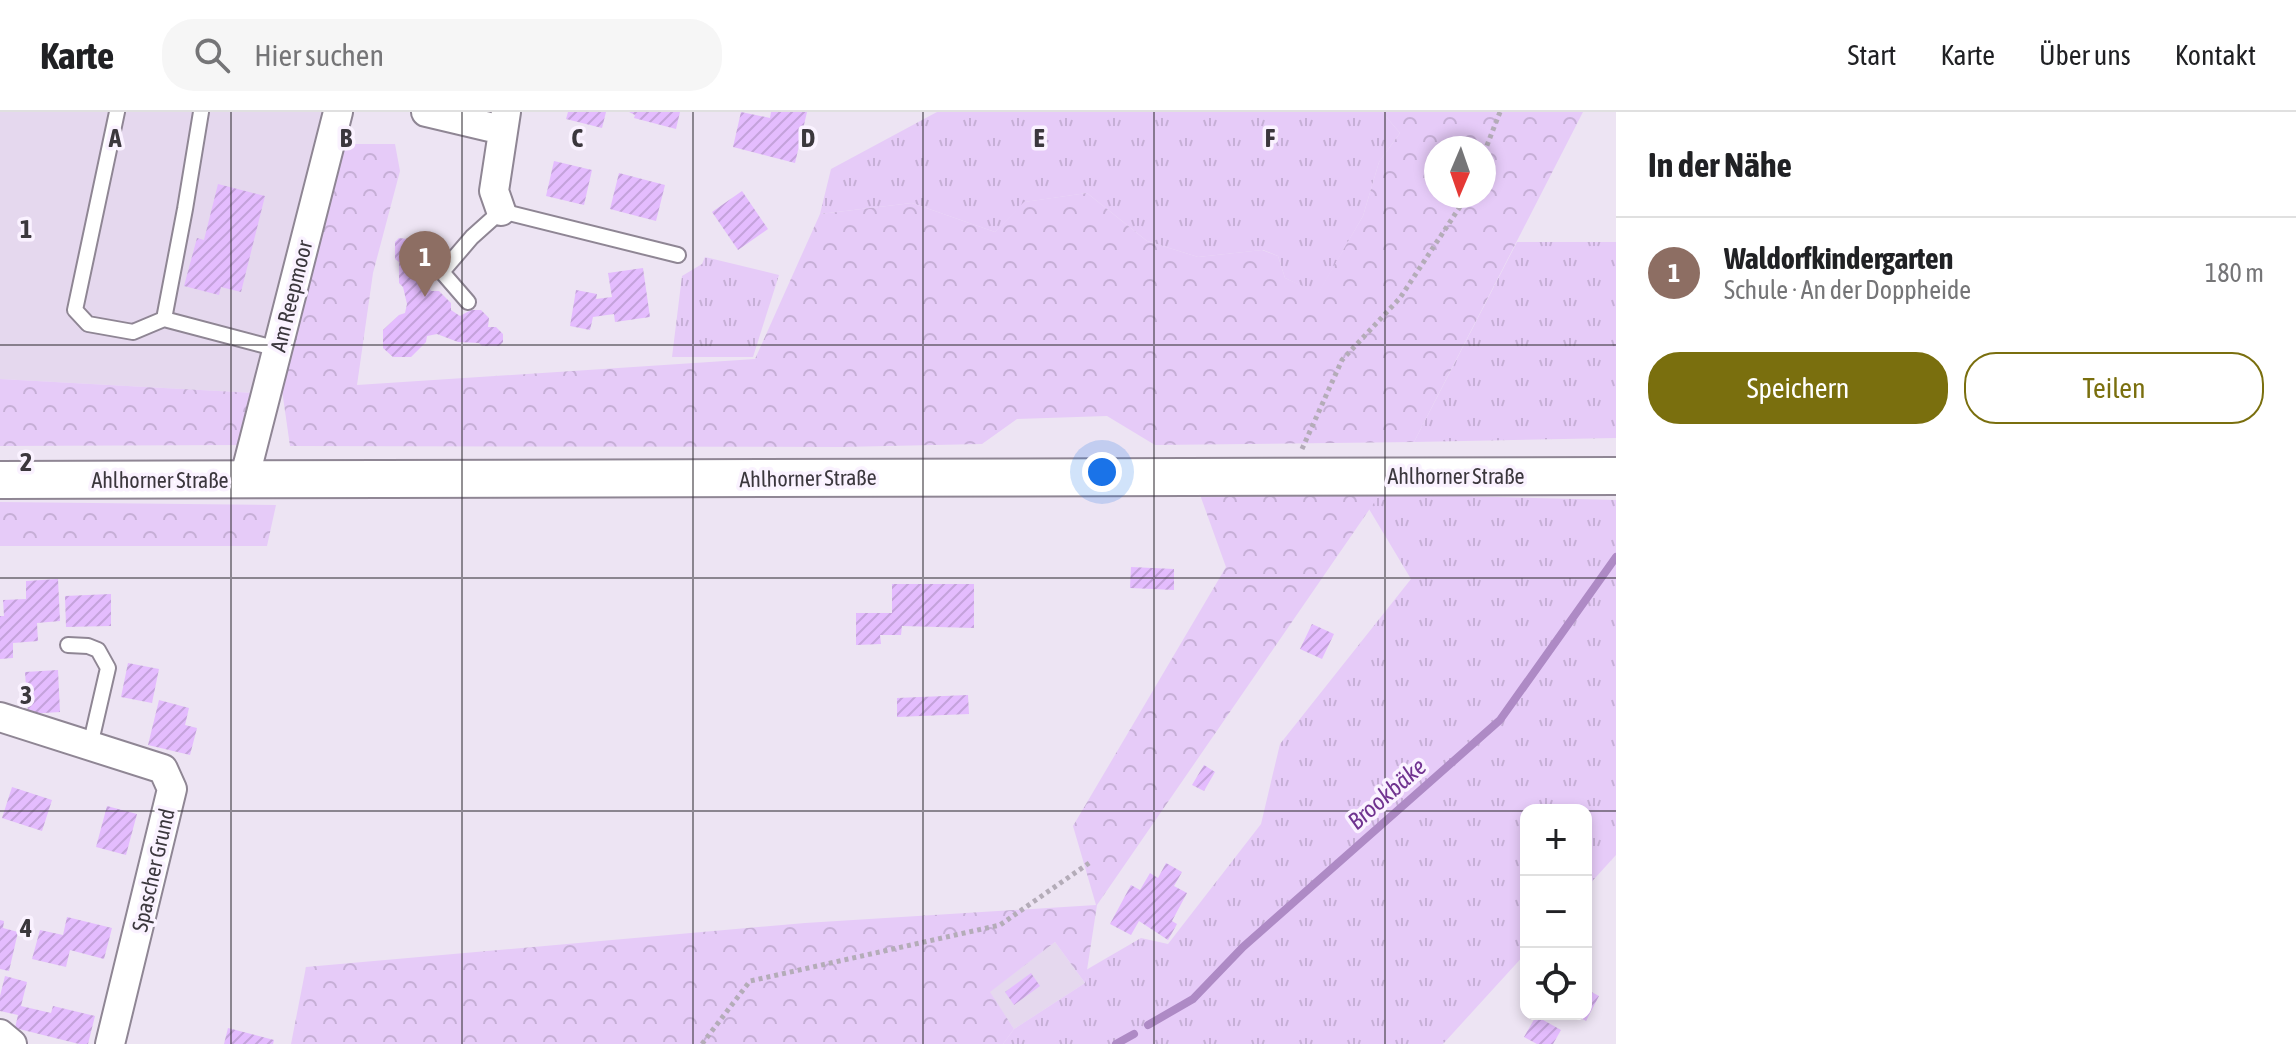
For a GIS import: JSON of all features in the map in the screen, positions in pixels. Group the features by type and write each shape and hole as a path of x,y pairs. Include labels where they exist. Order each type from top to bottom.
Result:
{"street":[{"name":"Am Reepmoor","path":"244,480 338,112"},
{"path":"426,112 504,121 494,191 501,211"},
{"name":"Ahlhorner Straße","path":"0,480 1616,476"},
{"name":"Spascher Grund","path":"0,717 163,769 172,789 110,1044"},
{"path":"0,1034 12,1044"}],"lane":[{"path":"117,112 75,310 88,324 133,332 164,319 278,349"},
{"path":"164,319 201,112"},
{"path":"468,302 442,272 472,237 501,211 678,255"},
{"path":"68,645 98,650 108,668 90,746"}],"path":[{"path":"1491,136 1500,112"},
{"path":"1290,476 1342,360 1400,298 1459,208"},
{"path":"702,1044 750,981 1000,925 1092,861"}],"shaded area":[{"path":"0,112 326,112 255,393 0,379"},
{"path":"1055,942 1085,983 1014,1029 989,992"}],"green space":[{"path":"937,112 1382,112 1400,133 1379,162 1363,216 1318,294 1285,278 1278,256 1263,250 1198,257 1147,241 1087,193 1025,202 995,232 912,203 820,214 831,169"},
{"path":"1382,112 1583,112 1414,442 1155,445 1107,416 1017,419 982,444 841,447 290,446 282,390 345,144 395,144 400,171 373,273 357,385 755,359 820,214 912,203 995,232 1024,202 1087,193 1147,241 1198,257 1262,250 1278,256 1285,278 1318,293 1363,216 1379,162 1400,133"},
{"path":"1517,242 1616,242 1616,438 1414,442"},
{"path":"705,257 779,275 753,357 672,357 682,276 702,264"},
{"path":"0,379 255,393 243,445 0,446"},
{"path":"1199,492 1380,494 1097,905 1085,983 1055,942 990,992 1014,1029 1003,1044 291,1044 306,967 805,923 1096,905 1073,826 1226,567"},
{"path":"1380,494 1616,500 1616,855 1592,881 1592,804 1520,804 1520,960 1443,1044 1003,1044 1014,1029 1085,983 1086,970 1141,938 1168,944 1261,824 1280,744 1411,579 1369,509"},
{"path":"0,502 276,505 267,546 0,546"}],"building":[{"path":"568,112 606,112 602,128 566,119"},
{"path":"629,112 680,112 676,129 634,118 635,115"},
{"path":"741,112 770,118 771,112 807,112 795,163 733,147"},
{"path":"554,161 592,170 584,205 546,196"},
{"path":"619,173 665,185 656,221 610,209"},
{"path":"218,184 265,196 241,292 221,287 219,295 184,286 197,238 204,240"},
{"path":"742,191 768,229 738,250 712,212"},
{"path":"399,238 407,239 414,245 413,253 423,253 431,261 431,271 425,281 431,291 439,291 451,303 451,310 460,316 471,310 481,310 489,318 488,327 496,327 503,334 503,342 499,346 458,342 437,334 427,336 426,342 411,357 393,357 383,348 383,330 405,313 407,304 399,283 399,262 395,259 395,242"},
{"path":"643,268 650,317 615,322 614,314 593,317 590,330 570,326 576,290 597,294 596,299 612,297 608,273"},
{"path":"1131,567 1174,569 1174,590 1130,588"},
{"path":"58,579 60,621 37,623 38,641 13,643 13,658 0,659 3,600 26,599 26,581"},
{"path":"892,584 974,584 974,628 902,626 901,635 880,635 881,644 856,645 856,613 892,613"},
{"path":"111,594 111,626 66,627 65,596"},
{"path":"1312,624 1334,634 1322,659 1300,649"},
{"path":"128,663 159,669 152,703 121,697"},
{"path":"58,670 60,712 28,714 25,672"},
{"path":"968,695 969,714 897,717 897,698"},
{"path":"159,700 189,708 185,725 197,728 190,755 148,745"},
{"path":"1204,765 1215,772 1204,791 1192,785"},
{"path":"12,787 52,800 42,831 2,818"},
{"path":"107,806 137,814 126,855 96,847"},
{"path":"1166,863 1182,872 1174,886 1187,893 1172,921 1177,924 1168,940 1139,921 1131,935 1110,924 1131,885 1140,890 1150,873 1158,878"},
{"path":"67,917 112,928 104,959 70,950 66,967 32,959 40,930 63,935"},
{"path":"0,920 4,921 3,928 18,932 9,971 0,969"},
{"path":"1031,973 1040,986 1014,1005 1005,992"},
{"path":"5,976 27,982 21,1006 51,1013 53,1006 95,1016 88,1044 15,1028 18,1015 0,1011"},
{"path":"1592,992 1599,996 1592,1009"},
{"path":"1534,1020 1543,1020 1561,1030 1553,1044 1537,1044 1524,1037"},
{"path":"228,1028 274,1040 273,1044 224,1044"}],"waterway":[{"name":"Brookbäke","path":"1148,1025 1193,999 1243,947 1500,720 1616,557"},
{"name":"Brookbäke","path":"1116,1044 1134,1034"}],"place":[{"name":"Waldorfkindergarten","path":"425,297"}]}
